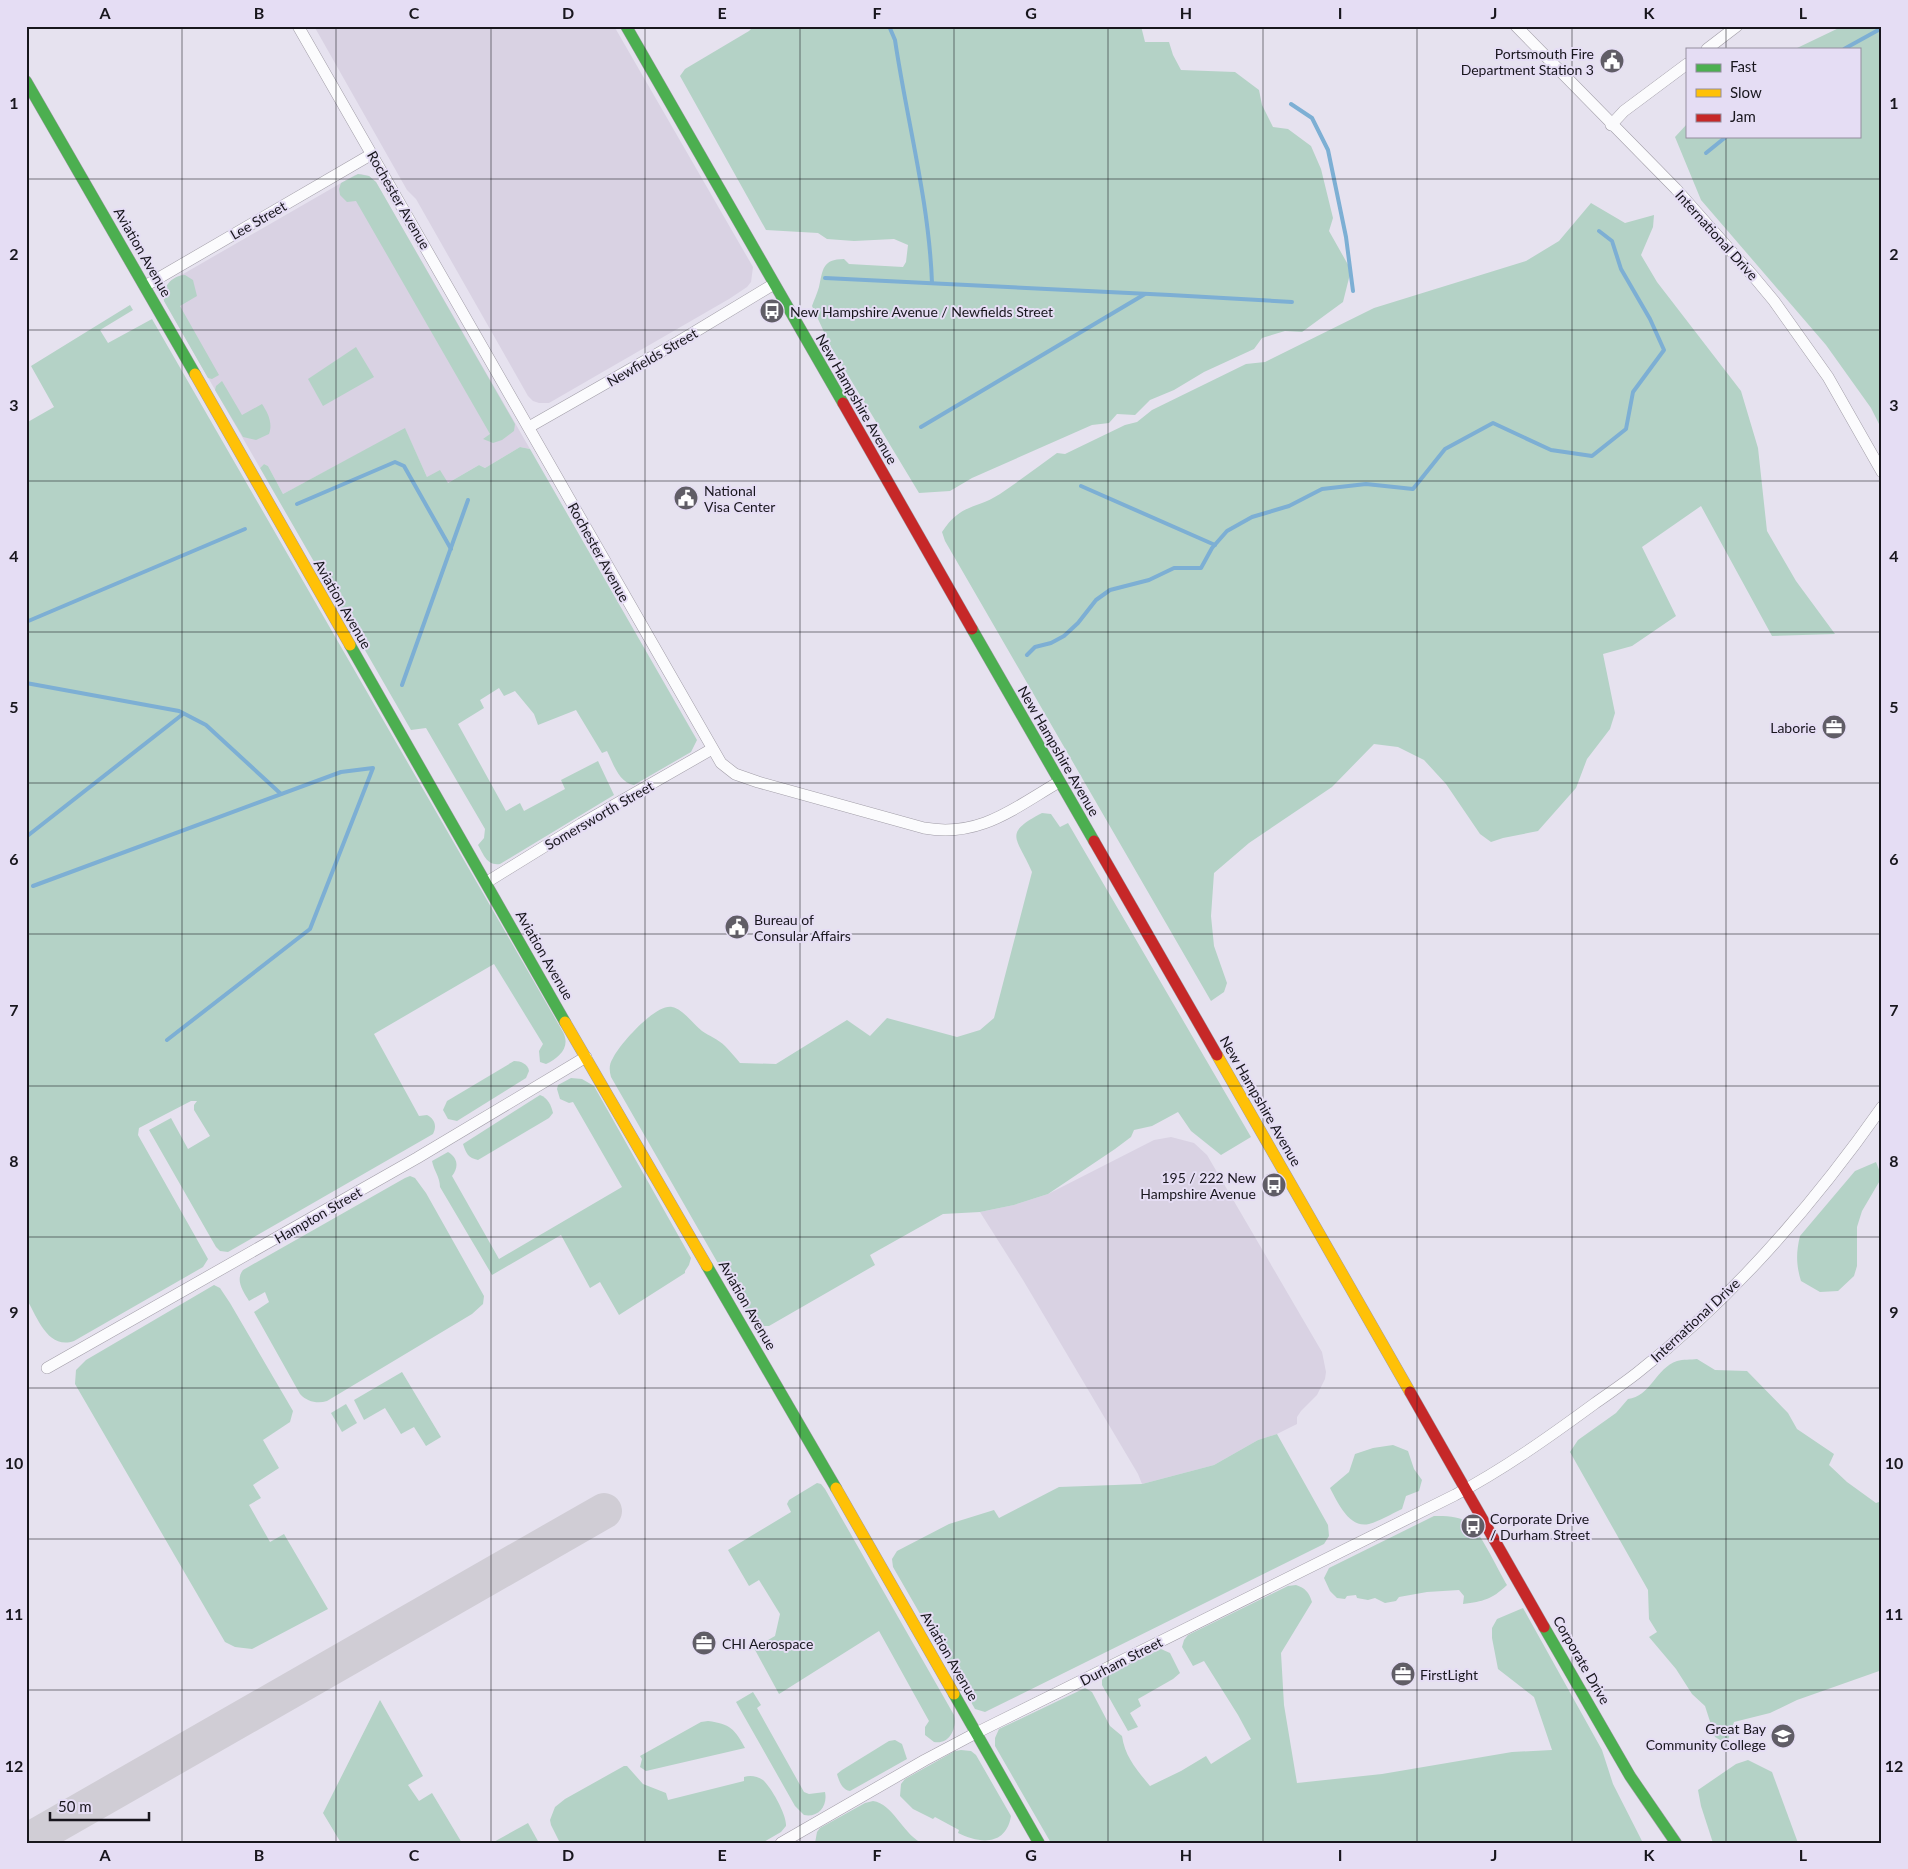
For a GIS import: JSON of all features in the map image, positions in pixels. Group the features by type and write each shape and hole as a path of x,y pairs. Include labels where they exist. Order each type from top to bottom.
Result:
{"street":[{"name":"Rochester Avenue","path":"298,26 530,427 721,763 735,774 749,779 924,828 945,831 968,829 993,821 1059,782"},
{"name":"New Hampshire Avenue","path":"626,26 1466,1489"},
{"name":"International Drive","path":"1516,26 1676,189 1774,301 1828,377 1882,472"},
{"path":"1708,48 1737,26"},
{"path":"1611,124 1624,111 1686,65"},
{"name":"Aviation Avenue","path":"26,81 516,937 1039,1843"},
{"name":"Lee Street","path":"145,286 372,154"},
{"name":"Newfields Street","path":"530,427 774,284"},
{"name":"Somersworth Street","path":"486,882 581,824 712,749"},
{"name":"Hampton Street","path":"47,1368 417,1158 586,1057"},
{"name":"International Drive","path":"1466,1489 1549,1438 1638,1373 1696,1323 1781,1236 1831,1176 1882,1107"},
{"name":"Durham Street","path":"781,1843 925,1760 976,1733 1466,1489"},
{"name":"Corporate Drive","path":"1466,1489 1630,1776 1676,1843"}],"shaded area":[{"path":"314,26 614,26 753,267 751,282 747,287 729,299 549,403 533,401 528,396 416,199 407,190"},
{"path":"355,175 369,176 376,182 530,449 520,447 485,468 479,465 448,483 427,477 405,429 283,494 268,466 264,464 260,468 164,301 164,292 171,281"},
{"path":"1171,1137 1194,1143 1207,1155 1322,1352 1326,1372 1325,1379 1317,1395 1297,1417 1297,1424 1277,1434 1258,1440 1214,1465 1142,1484 1138,1474 1023,1280 980,1212 1014,1205 1048,1194 1154,1140"}],"green space":[{"path":"754,26 1141,26 1145,42 1169,42 1181,70 1235,72 1259,90 1262,105 1273,127 1288,129 1311,146 1321,169 1333,218 1329,231 1351,270 1343,302 1302,332 1285,331 1262,338 1254,349 1204,372 1174,390 1150,400 1135,415 1117,414 1109,423 1092,425 972,478 950,491 919,493 831,347 812,306 827,263 844,259 849,264 903,267 906,262 908,245 894,239 854,241 827,239 818,233 766,230 680,76 685,69 749,31"},
{"path":"1843,26 1882,26 1882,430 1871,408 1826,345 1701,200 1675,137 1686,125 1686,138 1860,138 1860,48 1797,48"},
{"path":"358,174 369,176 376,182 515,424 514,431 502,440 493,443 483,439 490,434 356,201 347,202 340,195 341,183"},
{"path":"1591,203 1625,223 1654,215 1653,227 1641,255 1657,282 1741,391 1758,448 1767,531 1796,581 1835,634 1772,636 1701,506 1642,547 1676,616 1632,646 1603,654 1615,713 1610,729 1587,759 1576,788 1538,831 1491,842 1480,834 1446,784 1424,760 1398,747 1374,744 1332,787 1249,843 1214,873 1211,916 1214,946 1227,983 1224,992 1211,1001 945,541 942,532 962,511 1000,494 1057,453 1065,454 1125,425 1137,422 1152,410 1246,364 1265,362 1374,308 1526,261 1559,241"},
{"path":"185,275 193,280 197,296 180,306 219,375 212,379 208,378 164,301 164,291 168,283"},
{"path":"130,305 133,310 100,330 108,343 152,319 563,1032 566,1042 565,1047 555,1059 546,1064 540,1062 539,1051 543,1044 494,964 374,1034 419,1116 427,1115 433,1121 435,1128 433,1134 228,1252 220,1251 216,1247 149,1130 171,1118 188,1149 210,1136 194,1110 194,1105 197,1101 191,1101 139,1128 138,1135 208,1259 203,1267 74,1341 65,1342 57,1341 44,1330 26,1298 26,423 54,407 31,366"},
{"path":"356,347 374,377 323,406 308,379"},
{"path":"222,381 242,415 262,404 269,418 269,434 256,440 243,437 215,390 216,386"},
{"path":"405,428 427,477 440,470 448,483 479,465 485,468 520,447 530,449 697,740 691,752 634,785 620,777 607,751 602,753 576,710 538,725 534,714 515,691 504,696 499,688 480,700 484,708 458,724 506,811 520,803 524,811 565,789 561,780 598,761 614,795 500,864 489,862 484,856 478,845 484,838 485,829 426,728 411,730 260,468 264,464 268,466 283,494"},
{"path":"1042,813 1051,814 1060,827 1068,823 1251,1137 1221,1155 1191,1131 1178,1112 1152,1126 1134,1130 1131,1137 1115,1149 1048,1194 1014,1205 980,1212 943,1214 870,1255 875,1265 769,1326 754,1326 611,1077 610,1067 612,1060 630,1035 648,1018 665,1008 672,1007 688,1017 702,1031 716,1039 740,1063 776,1064 847,1020 870,1036 887,1018 957,1037 980,1030 994,1018 1032,872 1018,843 1017,832 1021,826"},
{"path":"514,1061 522,1062 527,1066 529,1071 526,1078 457,1121 448,1119 443,1110 447,1101"},
{"path":"571,1078 582,1079 594,1086 691,1258 685,1273 619,1315 600,1282 590,1288 561,1235 492,1275 440,1187 432,1161 448,1152 454,1157 456,1166 452,1176 499,1259 622,1187 573,1102 569,1103 560,1099 557,1089 558,1085"},
{"path":"540,1095 547,1100 551,1107 553,1113 549,1118 478,1160 468,1155 463,1144"},
{"path":"1876,1162 1882,1177 1862,1211 1857,1227 1857,1266 1854,1276 1838,1291 1820,1292 1801,1281 1797,1258 1800,1236 1855,1171"},
{"path":"410,1176 415,1178 426,1193 484,1296 483,1304 472,1314 327,1401 309,1401 300,1394 254,1312 269,1302 265,1292 249,1301 241,1286 241,1274 243,1270"},
{"path":"214,1285 220,1288 230,1303 293,1411 290,1422 263,1440 279,1468 253,1485 261,1498 249,1505 270,1542 284,1534 328,1609 252,1649 235,1647 225,1642 75,1384 76,1370 86,1360"},
{"path":"1697,1359 1715,1370 1747,1371 1788,1413 1797,1429 1834,1454 1829,1465 1847,1482 1876,1503 1882,1501 1882,1670 1797,1700 1770,1713 1734,1722 1728,1740 1722,1741 1715,1737 1705,1706 1692,1694 1676,1669 1649,1637 1657,1632 1649,1619 1648,1590 1570,1452 1578,1440 1616,1413 1628,1399 1642,1393 1670,1365 1679,1360"},
{"path":"402,1372 441,1437 426,1446 414,1427 401,1434 385,1408 364,1420 354,1400"},
{"path":"346,1404 357,1423 342,1432 331,1413"},
{"path":"1277,1434 1328,1525 1329,1536 1324,1544 985,1712 975,1709 893,1567 892,1559 897,1551 949,1524 994,1510 999,1518 1059,1487 1142,1484 1214,1465 1258,1440"},
{"path":"1393,1445 1408,1451 1414,1469 1422,1480 1419,1491 1406,1496 1402,1509 1386,1517 1369,1524 1355,1522 1345,1513 1330,1488 1349,1472 1355,1454 1373,1448"},
{"path":"817,1483 821,1484 825,1489 954,1715 953,1730 951,1735 944,1741 934,1742 925,1735 925,1727 929,1721 879,1631 779,1694 754,1648 775,1636 780,1614 759,1580 749,1586 728,1550 791,1512 787,1504 789,1500"},
{"path":"1434,1516 1460,1519 1473,1526 1507,1585 1487,1599 1463,1604 1464,1596 1459,1590 1427,1592 1399,1597 1396,1601 1385,1603 1375,1598 1368,1600 1357,1598 1356,1595 1347,1596 1345,1599 1337,1598 1330,1591 1324,1578 1329,1568"},
{"path":"1296,1585 1306,1591 1312,1602 1281,1653 1284,1705 1297,1783 1382,1774 1512,1752 1552,1750 1534,1697 1498,1669 1492,1628 1497,1619 1523,1608 1602,1750 1613,1784 1643,1843 1051,1843 995,1746 995,1738 999,1729 1085,1688 1092,1692 1110,1726 1122,1736 1129,1757 1150,1786 1206,1756 1211,1764 1251,1739 1204,1661 1193,1666 1182,1647 1184,1640 1188,1635 1288,1586"},
{"path":"1161,1649 1170,1653 1180,1673 1138,1699 1141,1706 1130,1713 1138,1727 1128,1731 1102,1685 1102,1680 1105,1676"},
{"path":"753,1692 761,1705 757,1708 804,1792 809,1794 825,1792 825,1802 818,1813 804,1815 795,1806 736,1702"},
{"path":"380,1700 423,1776 408,1785 419,1801 432,1793 462,1843 341,1843 323,1813"},
{"path":"708,1721 731,1728 745,1748 646,1771 640,1767 642,1759 640,1756 701,1722"},
{"path":"895,1740 902,1744 907,1759 850,1791 843,1787 837,1774 889,1741"},
{"path":"955,1751 971,1751 976,1755 1011,1816 1004,1833 991,1840 966,1837 958,1833 959,1830 935,1817 933,1819 913,1809 900,1796 901,1784 905,1779"},
{"path":"1748,1760 1772,1772 1798,1843 1713,1843 1698,1790 1736,1764"},
{"path":"627,1766 643,1784 666,1793 668,1800 744,1781 746,1776 754,1776 763,1780 774,1795 784,1815 786,1826 781,1832 762,1843 560,1843 550,1820 555,1807 565,1799"},
{"path":"873,1801 880,1803 892,1812 908,1832 921,1843 815,1843 817,1832 820,1828 865,1803"},
{"path":"528,1823 539,1843 492,1843"}],"waterway":[{"path":"889,26 895,40 922,191 927,222 932,283"},
{"path":"1846,48 1882,28"},
{"path":"1291,104 1312,118 1328,150 1346,237 1353,291"},
{"path":"1706,153 1725,138"},
{"path":"1027,655 1035,647 1051,643 1064,636 1078,623 1096,600 1110,590 1149,580 1174,568 1201,568 1212,548 1227,531 1252,517 1289,506 1322,489 1366,484 1413,489 1445,449 1493,423 1551,450 1592,456 1626,429 1633,392 1664,350 1650,319 1621,269 1612,241 1599,231"},
{"path":"825,278 1292,302"},
{"path":"921,427 1145,294"},
{"path":"297,504 395,462 404,466 451,549"},
{"path":"1081,486 1215,545"},
{"path":"402,685 468,500"},
{"path":"26,622 245,529"},
{"path":"26,683 179,711 206,725 281,794"},
{"path":"26,837 183,714"},
{"path":"33,886 341,772 373,768 310,929 167,1040"}],"taxiway":[{"path":"26,1842 604,1511"}],"traffic: fast":[{"path":"626,26 843,403"},
{"path":"26,81 195,374"},
{"path":"972,629 1094,841"},
{"path":"350,645 565,1022"},
{"path":"707,1266 836,1488"},
{"path":"1544,1627 1630,1776 1676,1843"},
{"path":"954,1694 1039,1843"}],"traffic: slow":[{"path":"195,374 350,645"},
{"path":"565,1022 707,1266"},
{"path":"1217,1055 1410,1392"},
{"path":"836,1488 954,1694"}],"traffic: jam":[{"path":"843,403 972,629"},
{"path":"1094,841 1217,1055"},
{"path":"1410,1392 1544,1627"}],"place":[{"name":"Portsmouth Fire Department Station 3","path":"1612,61"},
{"name":"New Hampshire Avenue / Newfields Street","path":"772,311"},
{"name":"National Visa Center","path":"686,498"},
{"name":"Laborie","path":"1834,727"},
{"name":"Bureau of Consular Affairs","path":"737,927"},
{"name":"195 / 222 New Hampshire Avenue","path":"1274,1185"},
{"name":"Corporate Drive / Durham Street","path":"1473,1526"},
{"name":"CHI Aerospace","path":"704,1643"},
{"name":"FirstLight","path":"1403,1674"},
{"name":"Great Bay Community College","path":"1783,1736"}]}
